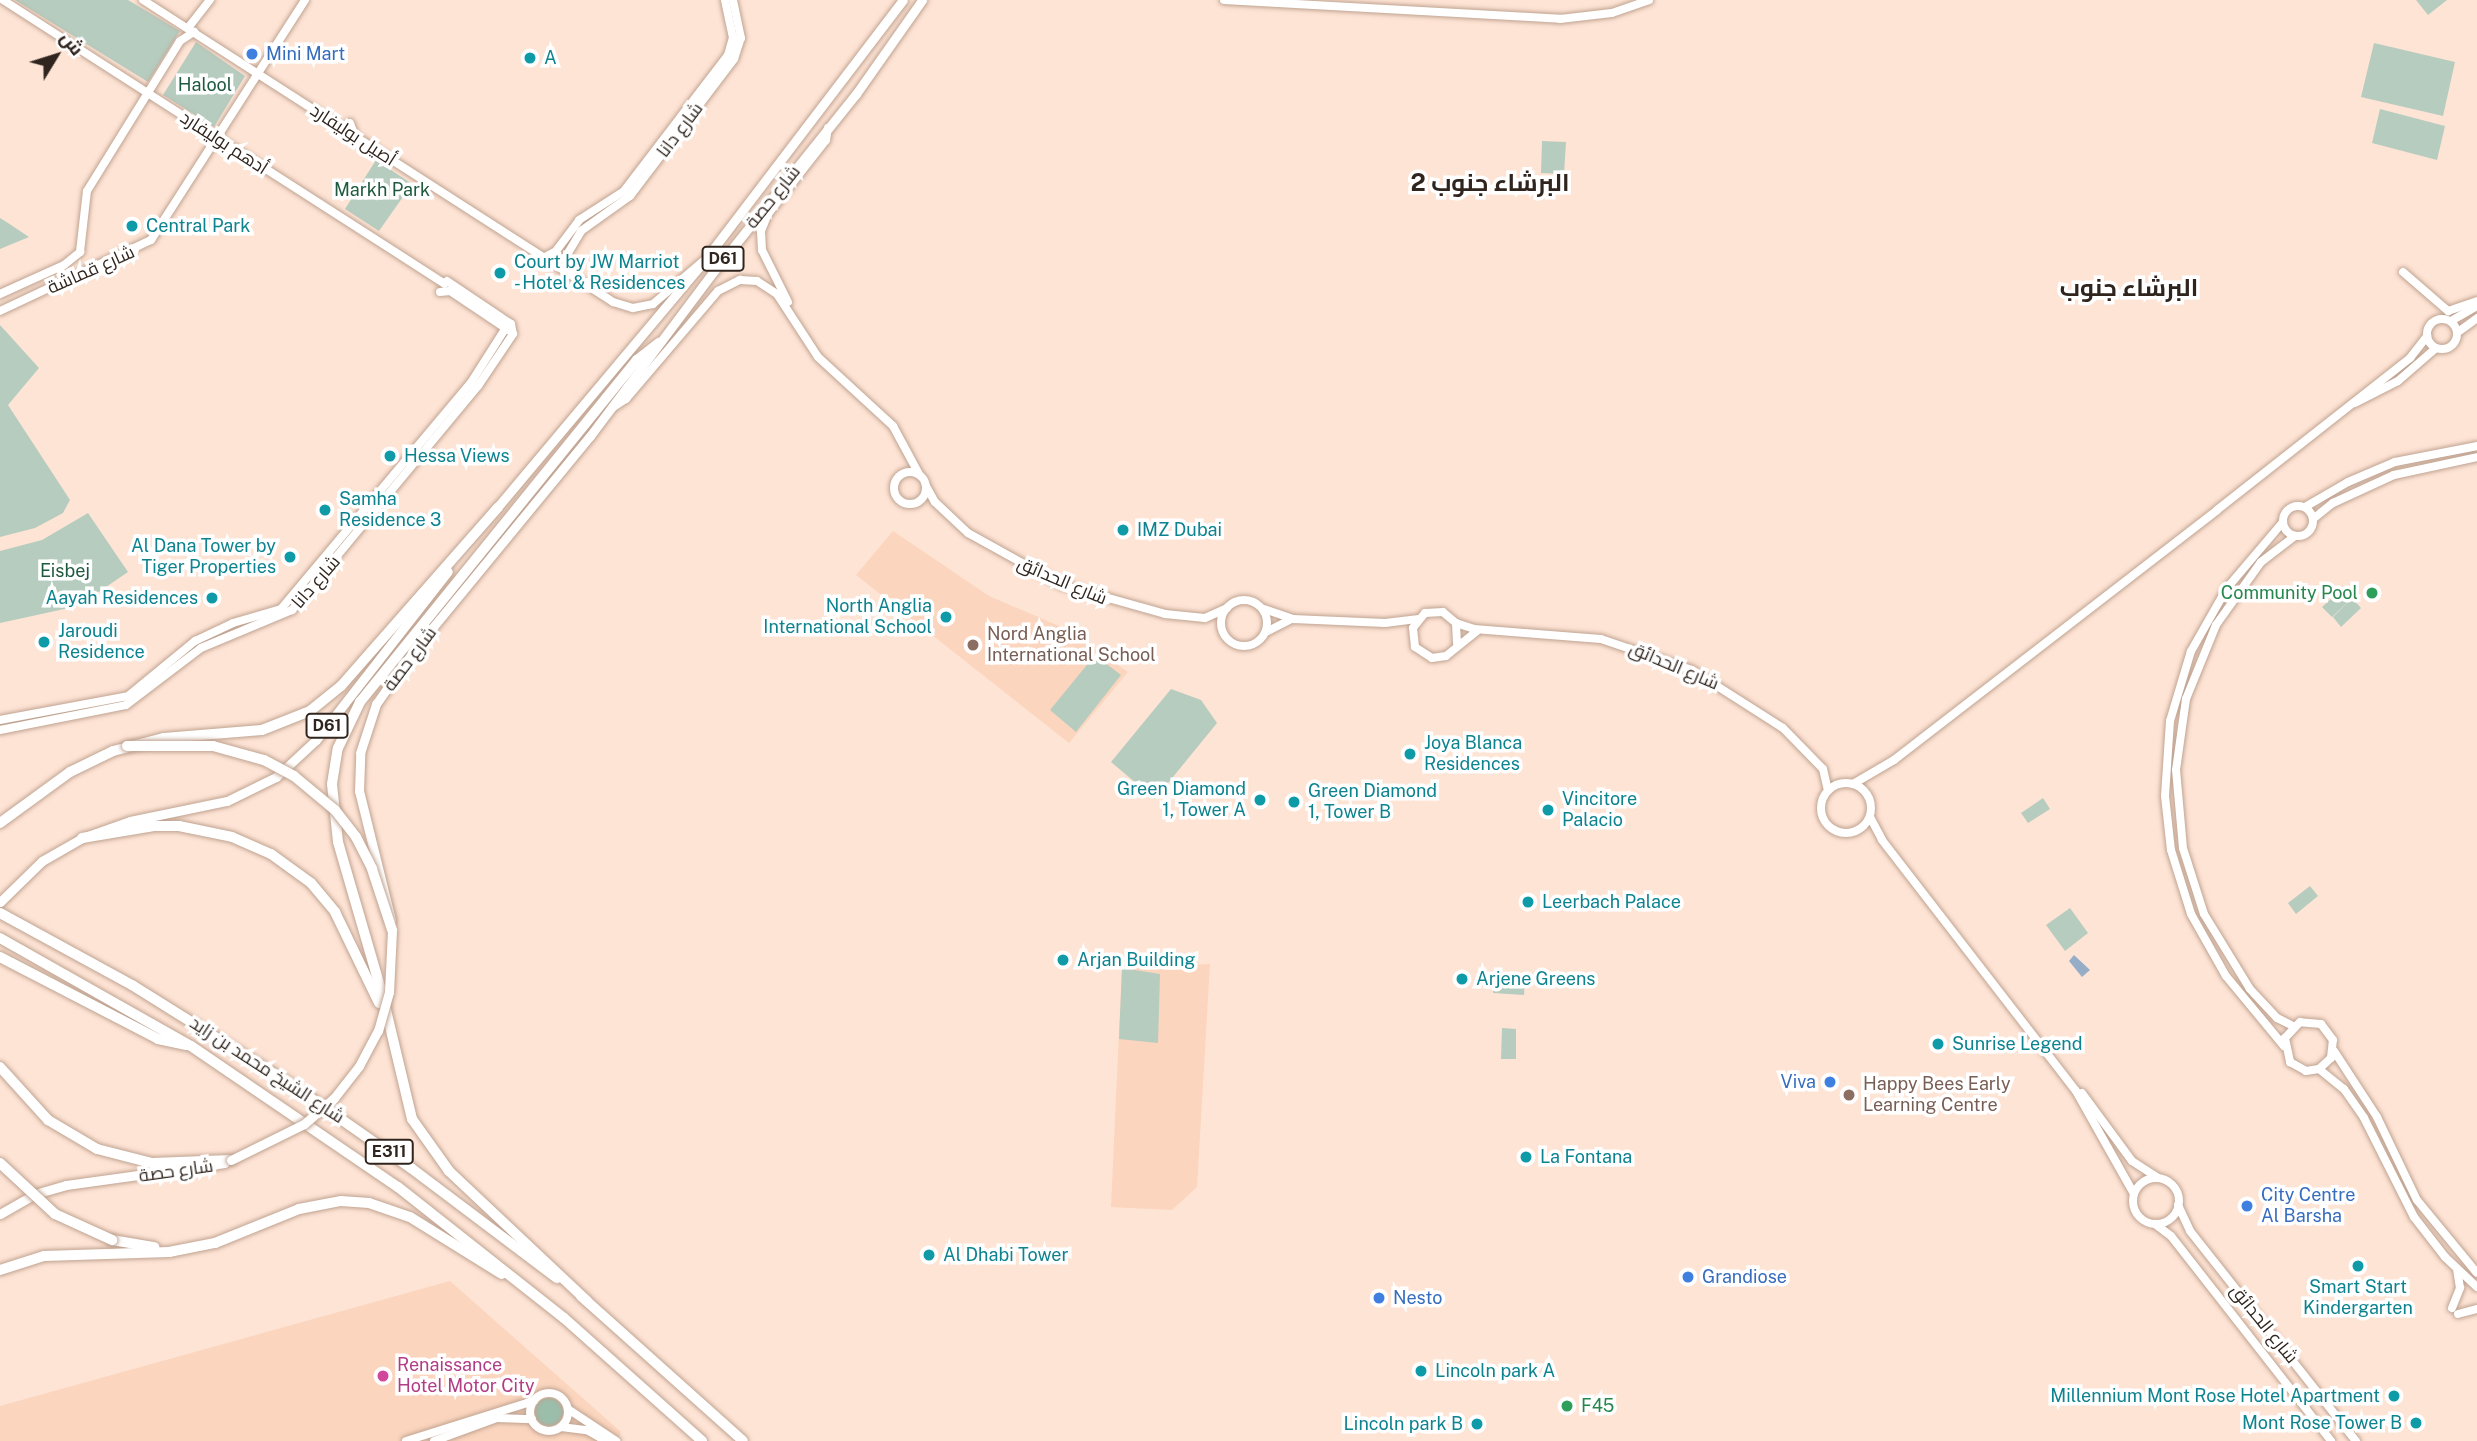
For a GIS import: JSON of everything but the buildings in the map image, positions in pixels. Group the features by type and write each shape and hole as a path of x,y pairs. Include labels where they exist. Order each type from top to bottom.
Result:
{"highway":[{"path":"586,1301 432,1152 406,1104 389,1029 333,823 332,783 344,732 379,678 638,360 659,343"},
{"path":"0,823 70,772 127,746 275,727 310,711 341,686 498,507"},
{"path":"127,746 222,747 264,760 295,776 329,804 356,838 372,869 392,930"},
{"path":"82,838 154,826 179,826 232,836 271,854 311,883 335,912 353,943 389,1029"},
{"name":"شارع الشيخ محمد بن زايد","path":"0,913 132,985 292,1085 411,1168 586,1301 743,1441"},
{"name":"شارع الشيخ محمد بن زايد","path":"0,938 191,1046 398,1187 524,1285 702,1441"},
{"path":"0,957 158,1039 191,1046"},
{"path":"0,1067 48,1120 97,1149 152,1163 231,1160"},
{"path":"0,1163 55,1214 112,1240 188,1248"},
{"path":"0,1270 44,1256 188,1248 240,1236 312,1205 355,1202 410,1217 524,1285"}],"main road":[{"name":"شارع حصة","path":"0,902 42,862 82,838 130,821 228,802 261,787 291,766 498,507 704,261 903,0"},
{"name":"شارع حصة","path":"0,1214 35,1194 66,1185 198,1170 231,1160 304,1124 334,1098 359,1066 387,1002 392,930 388,897 362,814 359,768 366,728 388,686 612,408 659,343 828,128 922,0"}],"street":[{"name":"أدهم بوليفارد","path":"3,0 509,328"},
{"name":"أصيل بوليفارد","path":"143,0 613,302 643,307 662,299 689,270 704,261"},
{"name":"شارع قماشة","path":"0,294 64,265 80,252 84,198 180,41 191,30 210,0"},
{"name":"شارع قماشة","path":"0,311 145,245 305,0"},
{"name":"شارع دانا","path":"543,258 556,251 579,220 624,191 728,55 733,38 725,0"},
{"name":"شارع دانا","path":"570,275 565,258 581,231 630,196 734,59 741,38 733,0"},
{"path":"1224,0 1560,19 1612,13 1649,0"},
{"path":"351,123 355,137"},
{"path":"798,328 762,250 761,231 768,215 826,140 828,128"},
{"path":"304,194 309,204"},
{"path":"350,230 363,232"},
{"path":"2403,272 2448,311 2477,304"},
{"path":"612,408 626,399 712,297 732,282 757,281 772,289 818,357 893,426 941,509"},
{"name":"أدهم بوليفارد","path":"444,286 509,328"},
{"path":"2056,1063 2134,1194 2136,1213 2155,1224 2171,1219 2178,1205 2174,1188 2132,1161 2056,1063 1882,840 1870,817 1869,797 1873,780 2411,357 2435,321 2451,321 2477,304"},
{"path":"2348,405 2398,381 2436,348 2454,345 2458,332 2477,318"},
{"path":"2451,321 2458,332"},
{"name":"شارع دانا","path":"0,720 128,696 195,641 233,623 281,609 472,381 509,328"},
{"name":"شارع دانا","path":"0,730 126,705 201,648 292,610 462,406 509,328"},
{"path":"2427,336 2436,348"},
{"path":"2477,446 2395,463 2348,482 2305,507 2290,508 2283,522 2227,587 2191,651 2170,721 2165,796 2171,850 2191,915 2226,976 2284,1046 2297,1068 2319,1069 2354,1103 2407,1205 2457,1270 2477,1287"},
{"path":"907,447 903,474 895,492 902,502 941,509"},
{"path":"2477,457 2394,475 2333,503 2313,519 2309,532 2295,536 2261,562 2216,625 2186,699 2176,770 2183,848 2204,914 2250,989 2277,1018 2293,1026 2311,1020 2329,1031 2334,1050 2377,1117 2417,1200 2477,1273"},
{"path":"903,474 919,474"},
{"path":"915,503 925,495 926,486"},
{"path":"2305,507 2313,519"},
{"name":"شارع الحدائق","path":"941,509 990,548 1062,585 1139,609 1199,618"},
{"path":"2283,522 2295,536"},
{"path":"1199,618 1244,600 1293,619 1385,623 1417,619 1436,611 1456,623 1457,643"},
{"path":"1222,631 1227,608"},
{"path":"1264,609 1266,632"},
{"path":"1199,618 1222,631 1229,641 1244,647 1257,643 1266,632 1293,619"},
{"path":"1412,637 1417,619"},
{"path":"1385,623 1412,637 1419,651 1432,658 1446,656 1457,643 1483,629"},
{"name":"شارع الحدائق","path":"1456,623 1483,629 1586,637 1661,657 1755,707 1803,747"},
{"path":"1803,747 1869,797"},
{"path":"1803,747 1826,773 1828,790 1822,804 1826,822 1840,833 1857,831 1882,840"},
{"path":"1828,790 1894,761"},
{"path":"1857,831 1870,817"},
{"path":"2284,1046 2293,1026"},
{"path":"2319,1069 2334,1050"},
{"path":"2134,1194 2143,1182 2158,1178"},
{"name":"شارع الحدائق","path":"2178,1205 2190,1231 2356,1441"},
{"name":"شارع الحدائق","path":"2155,1224 2171,1236 2331,1441"},
{"path":"2457,1270 2460,1288 2455,1311 2477,1309"},
{"path":"406,1441 554,1394 568,1409 616,1441"},
{"path":"532,1419 534,1401"},
{"path":"561,1427 568,1409"},
{"path":"434,1441 497,1418 532,1419 543,1430 561,1427 587,1430 606,1441"}],"shaded area":[{"path":"893,531 989,596 1066,629 1128,672 1069,743 856,575"},
{"path":"1210,964 1197,1187 1172,1210 1111,1207 1122,968"},
{"path":"450,1281 621,1432 617,1441 0,1441 0,1406"}],"green space":[{"path":"15,0 128,0 180,31 148,82"},
{"path":"2416,0 2447,0 2428,15"},
{"name":"Halool","path":"196,42 245,76 214,127 163,95"},
{"path":"2374,43 2455,62 2443,116 2361,97"},
{"path":"2380,109 2445,126 2437,160 2372,143"},
{"path":"1542,141 1566,142 1564,174 1541,173"},
{"name":"Markh Park","path":"376,160 412,184 379,231 345,209"},
{"path":"0,218 5,221 29,237 0,249"},
{"path":"0,325 39,368 8,405 70,500 63,513 35,528 0,537"},
{"name":"Eisbej","path":"88,513 128,572 78,606 0,623 0,551 42,540"},
{"path":"2343,588 2361,608 2341,627 2333,617 2351,599 2332,617 2322,607"},
{"path":"1095,655 1121,675 1076,732 1050,710"},
{"path":"1171,689 1201,700 1217,723 1155,799 1111,762"},
{"path":"2043,798 2050,809 2028,823 2021,813"},
{"path":"2310,886 2318,896 2296,914 2288,903"},
{"path":"2070,908 2088,933 2065,951 2046,925"},
{"path":"1122,968 1160,974 1158,1043 1119,1039"},
{"path":"1494,974 1525,976 1524,995 1493,993"},
{"path":"1502,1028 1516,1029 1516,1059 1501,1059"},
{"path":"549,1398 559,1402 563,1412 559,1422 549,1426 539,1422 535,1412 539,1402"}],"water":[{"path":"2074,955 2090,970 2082,977 2069,961"}],"place":[{"name":"Mini Mart","path":"252,54"},
{"name":"A","path":"530,58"},
{"name":"Central Park","path":"132,226"},
{"name":"Court by JW Marriot - Hotel & Residences","path":"500,273"},
{"name":"Hessa Views","path":"390,456"},
{"name":"Samha Residence 3","path":"325,510"},
{"name":"IMZ Dubai","path":"1123,530"},
{"name":"Al Dana Tower by Tiger Properties","path":"290,557"},
{"name":"Community Pool","path":"2372,593"},
{"name":"Aayah Residences","path":"212,598"},
{"name":"North Anglia International School","path":"946,617"},
{"name":"Jaroudi Residence","path":"44,642"},
{"name":"Nord Anglia International School","path":"973,645"},
{"name":"Joya Blanca Residences","path":"1410,754"},
{"name":"Green Diamond 1, Tower A","path":"1260,800"},
{"name":"Green Diamond 1, Tower B","path":"1294,802"},
{"name":"Vincitore Palacio","path":"1548,810"},
{"name":"Leerbach Palace","path":"1528,902"},
{"name":"Arjan Building","path":"1063,960"},
{"name":"Arjene Greens","path":"1462,979"},
{"name":"Sunrise Legend","path":"1938,1044"},
{"name":"Viva","path":"1830,1082"},
{"name":"Happy Bees Early Learning Centre","path":"1849,1095"},
{"name":"La Fontana","path":"1526,1157"},
{"name":"City Centre Al Barsha","path":"2247,1206"},
{"name":"Al Dhabi Tower","path":"929,1255"},
{"name":"Smart Start Kindergarten","path":"2358,1266"},
{"name":"Grandiose","path":"1688,1277"},
{"name":"Nesto","path":"1379,1298"},
{"name":"Lincoln park A","path":"1421,1371"},
{"name":"Renaissance Hotel Motor City","path":"383,1376"},
{"name":"Millennium Mont Rose Hotel Apartment","path":"2394,1396"},
{"name":"F45","path":"1567,1406"},
{"name":"Mont Rose Tower B","path":"2416,1423"},
{"name":"Lincoln park B","path":"1477,1424"}],"district":[{"name":"البرشاء جنوب 2","path":"1490,183"},
{"name":"البرشاء جنوب","path":"2129,288"}]}
